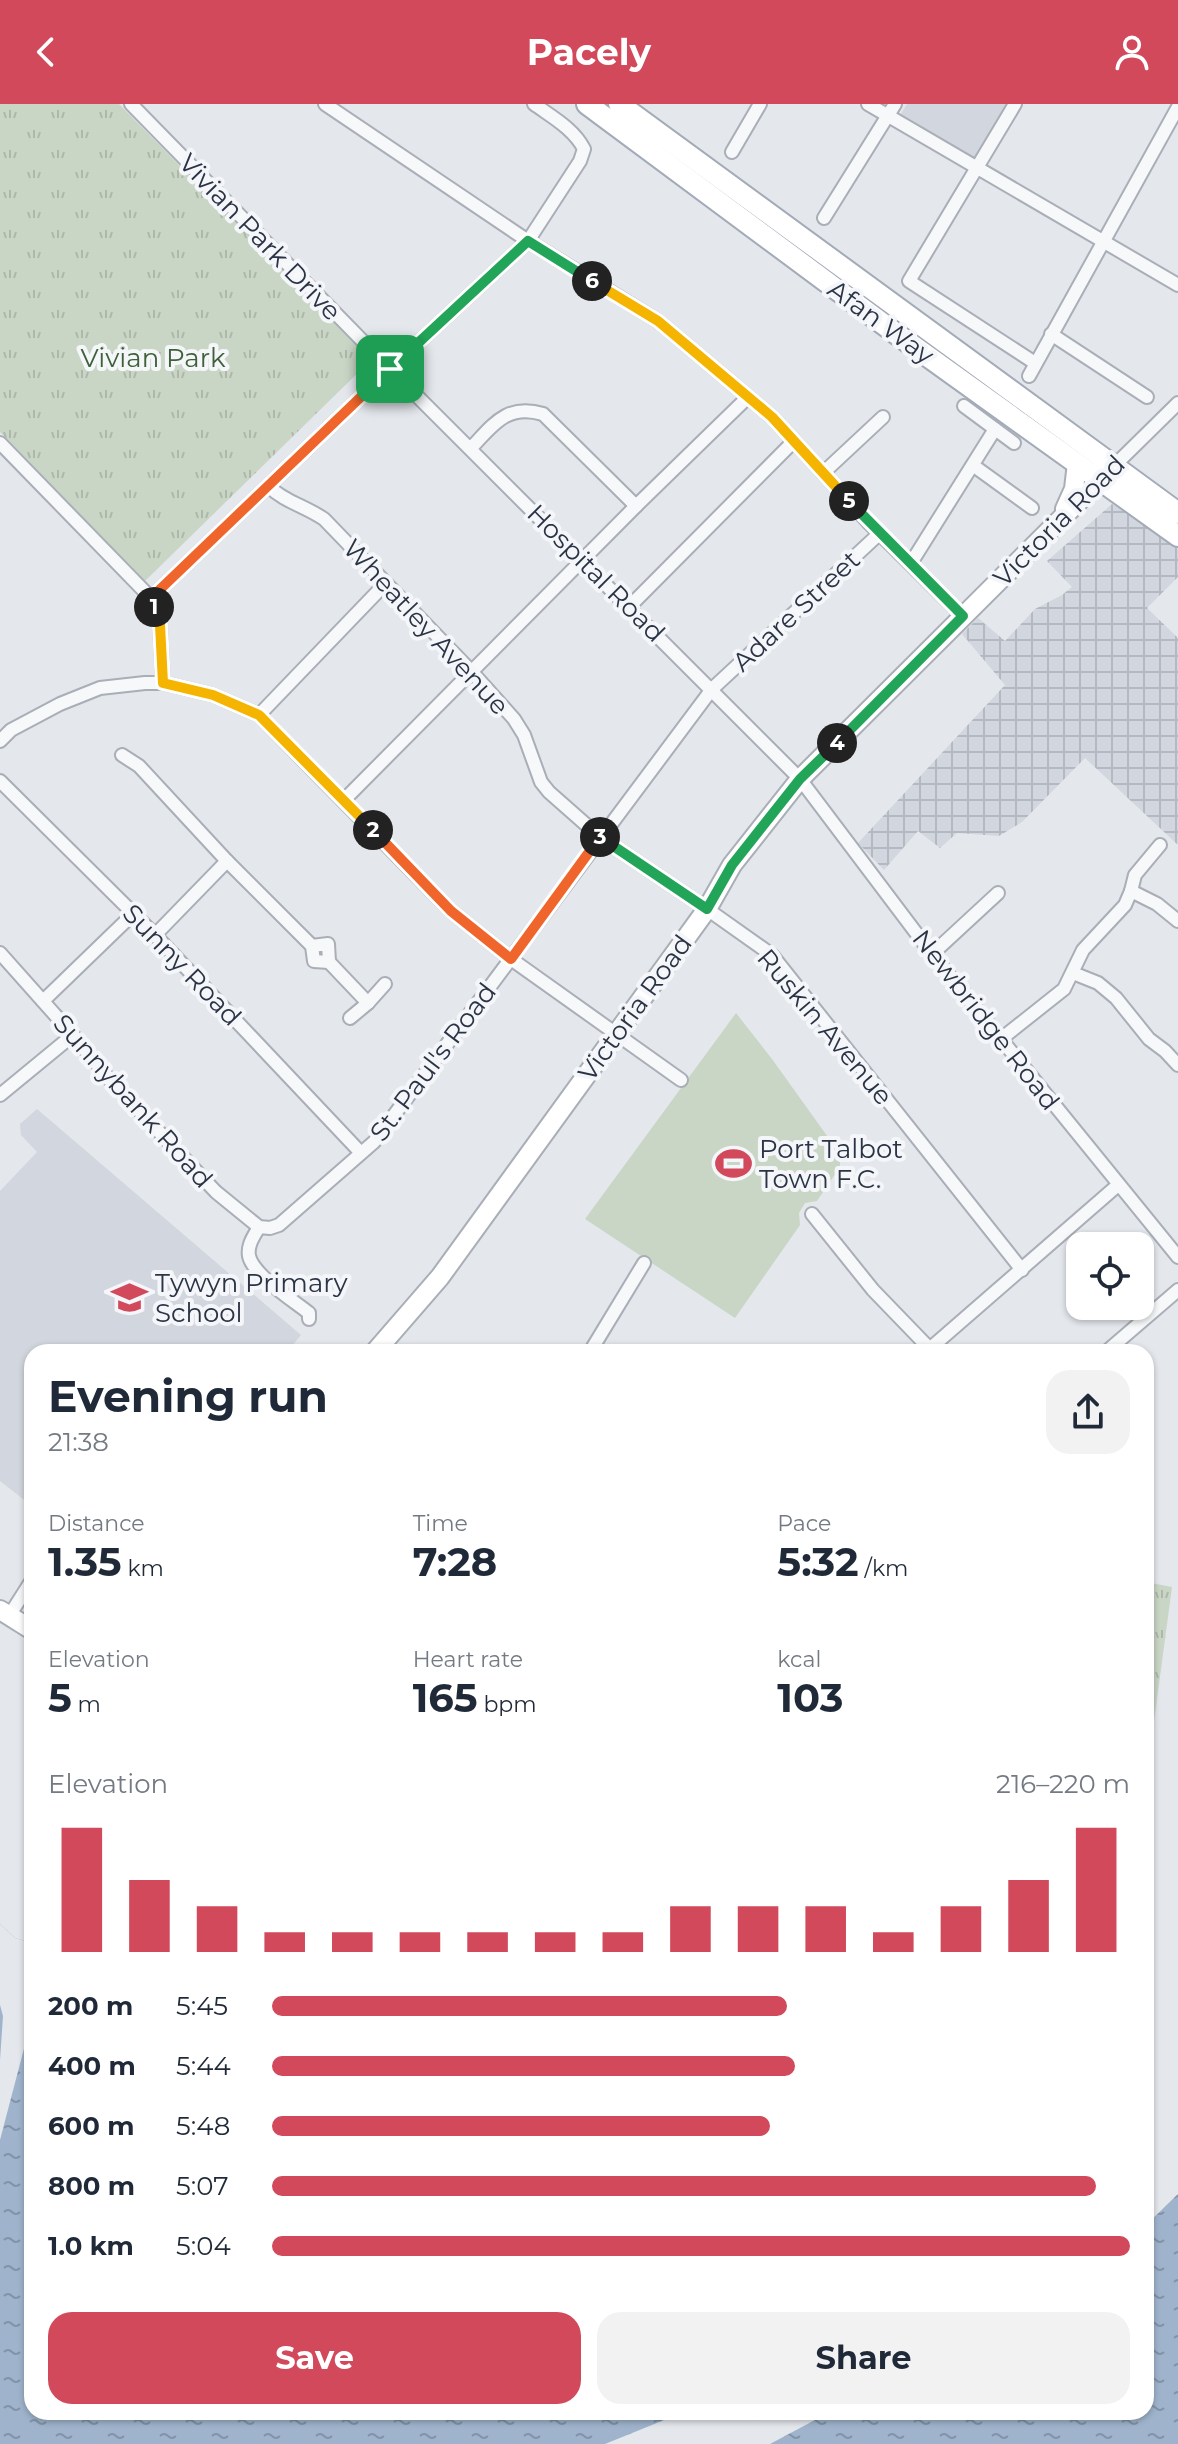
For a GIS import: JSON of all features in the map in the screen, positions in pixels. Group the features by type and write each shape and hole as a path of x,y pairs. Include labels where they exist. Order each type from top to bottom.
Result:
{"main road":[{"name":"Afan Way","path":"587,104 898,335 1077,463 1106,474 1178,513"},
{"name":"Afan Way","path":"619,104 1106,474 1178,536"}],"street":[{"name":"Vivian Park Drive","path":"131,104 390,369"},
{"path":"325,104 528,241 658,321 772,417 880,533 963,616"},
{"path":"151,598 528,241 580,161 584,149 568,128 534,104"},
{"path":"732,152 760,104"},
{"path":"868,104 892,110 977,167 1178,285"},
{"path":"1015,104 909,281 1035,363"},
{"path":"1029,376 1178,107"},
{"path":"824,218 892,110"},
{"path":"1051,334 1147,397"},
{"name":"Hospital Road","path":"390,369 800,779"},
{"path":"344,800 748,397"},
{"name":"Victoria Road","path":"384,1344 440,1277 707,909 732,865 800,779 1178,403"},
{"path":"964,406 1014,443"},
{"path":"471,448 500,418 517,411 531,410 543,414 636,506"},
{"path":"823,473 883,417"},
{"path":"911,563 995,429"},
{"path":"629,607 794,441"},
{"path":"0,443 151,598 160,625 163,683"},
{"path":"1063,515 1074,489 1077,463"},
{"path":"974,466 1032,508"},
{"name":"Wheatley Avenue","path":"268,486 288,502 324,519 471,671 514,719 524,735 541,782 549,792 600,837 707,909"},
{"name":"Adare Street","path":"712,689 880,533"},
{"path":"259,715 385,584"},
{"path":"0,741 11,730 60,704 100,688 163,683 213,695 259,715 451,911 511,959 681,1080"},
{"name":"St. Paul's Road","path":"259,1227 279,1225 374,1142 712,689"},
{"path":"0,721 11,730"},
{"path":"122,755 143,762 227,861 312,946 314,961 329,962 368,1003"},
{"name":"Newbridge Road","path":"800,779 932,954 1178,1257"},
{"name":"Sunny Road","path":"0,781 155,935 361,1153"},
{"path":"1001,1039 1064,989 1083,950 1125,905 1135,875 1160,845"},
{"path":"1138,847 1148,857"},
{"path":"155,935 227,861"},
{"path":"1131,891 1157,904 1178,921"},
{"path":"932,954 981,899 998,893"},
{"name":"Ruskin Avenue","path":"707,909 772,955 1022,1270"},
{"path":"43,1001 133,914"},
{"name":"Sunnybank Road","path":"0,953 110,1080 216,1192 259,1227"},
{"path":"1073,973 1098,983 1116,998 1149,1039 1178,1065"},
{"path":"350,1018 385,984"},
{"path":"0,1095 73,1035"},
{"path":"936,1344 1118,1185"},
{"path":"812,1214 922,1344"},
{"path":"259,1227 250,1244 249,1257 256,1270 309,1313 309,1319"},
{"path":"595,1344 644,1263"},
{"path":"1115,1344 1178,1290"},
{"path":"24,1589 4,1613 24,1625"}],"shaded area":[{"path":"907,104 1008,104 974,158 901,114"},
{"path":"1112,504 1160,533 1178,549 1178,577 1147,608 1178,638 1178,845 1085,758 1022,822 999,836 957,833 940,848 918,831 884,870 858,843 1005,685 962,634 978,618 1005,641 1035,609 1072,587 1047,561"},
{"name":"Tywyn Primary School","path":"37,1109 301,1335 294,1344 24,1344 24,1500 0,1481 0,1191 37,1152 21,1135 20,1124"}],"green space":[{"name":"Vivian Park","path":"0,104 119,104 371,360 145,581 0,432"},
{"name":"Port Talbot Town F.C.","path":"736,1013 835,1147 840,1167 817,1201 805,1203 799,1213 800,1225 735,1318 585,1219"},
{"path":"1154,1584 1172,1587 1154,1721"}],"water":[{"path":"0,1924 15,1938 24,1941 24,2420 664,2420 605,2444 0,2444"},
{"path":"1178,2127 1178,2444 728,2444 769,2420 1154,2420 1154,2179 1164,2165"}],"pier":[{"path":"0,1924 15,1938 24,1941 24,2048 0,2140 3,2016 0,2005"},
{"path":"1178,2123 1178,2194 1154,2217 1154,2172 1161,2163 1174,2125"},
{"path":"758,2420 815,2420 770,2444 724,2444"}],"place":[{"name":"Port Talbot Town F.C.","path":"733,1164"},
{"name":"Tywyn Primary School","path":"129,1298"}],"route":[{"path":"528,241 658,321 772,417 869,523 963,616 800,779 732,865 707,909 600,837 511,959 451,911 259,715 213,695 163,683 160,625 151,598 390,369 528,241"}]}
